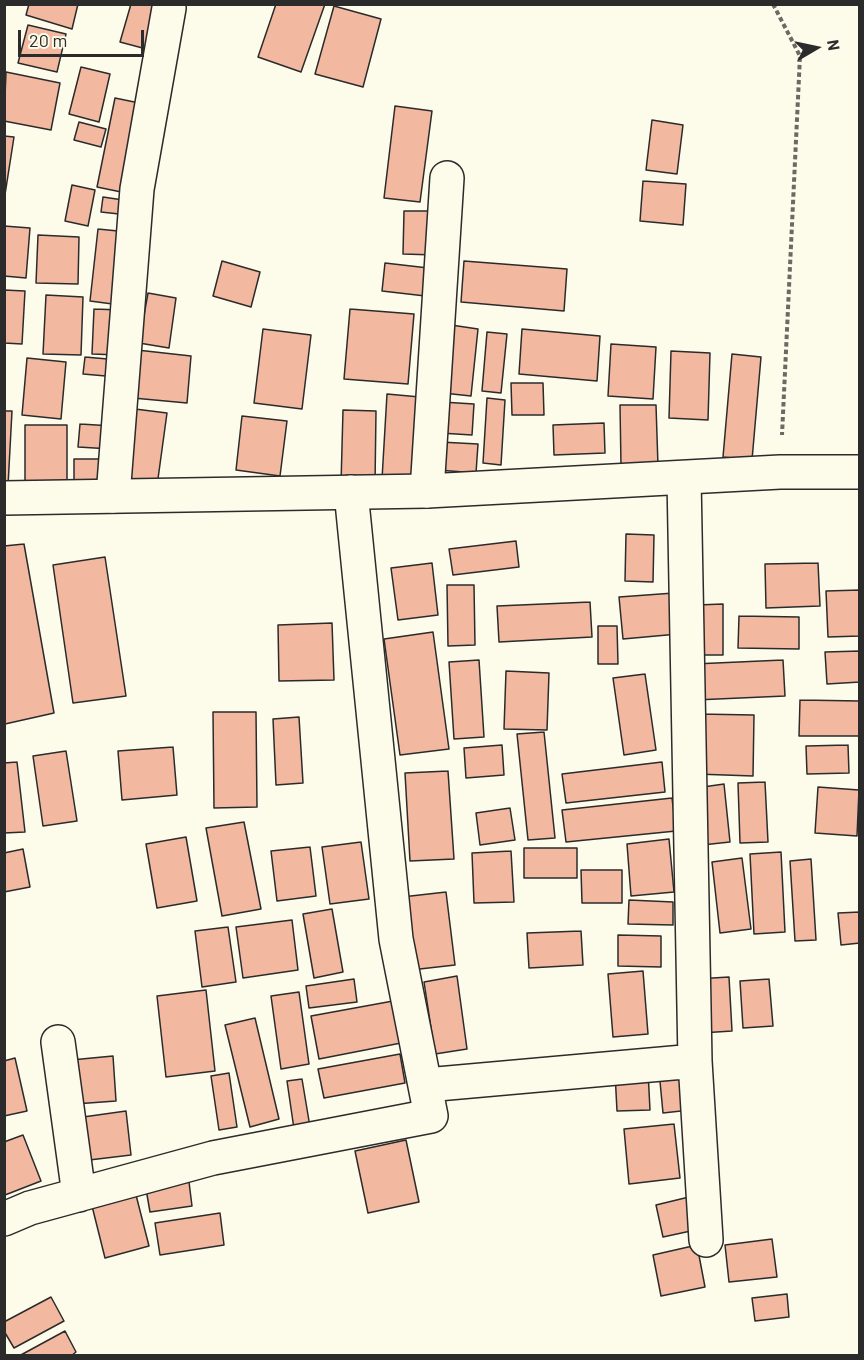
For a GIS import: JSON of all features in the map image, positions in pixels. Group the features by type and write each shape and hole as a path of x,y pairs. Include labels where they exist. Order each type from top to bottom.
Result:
{"street":[{"path":"113,496 137,189 169,8"},
{"path":"427,490 447,178"},
{"path":"4,498 427,490 780,472 860,472"},
{"path":"684,478 695,1061 706,1240"},
{"path":"4,1219 30,1208 213,1158 431,1116 396,939 351,492"},
{"path":"58,1042 79,1195"},
{"path":"426,1085 695,1061"}],"path":[{"path":"773,4 800,56 780,472"}],"building":[{"path":"29,4 78,4 72,29 26,15"},
{"path":"131,4 164,4 150,50 120,42"},
{"path":"276,4 325,4 301,72 258,57"},
{"path":"334,6 381,19 363,87 315,74"},
{"path":"28,25 66,34 57,72 18,63"},
{"path":"81,67 110,74 99,122 69,114"},
{"path":"6,72 60,83 51,130 4,121"},
{"path":"115,98 144,104 126,193 97,187"},
{"path":"395,106 432,111 420,202 384,198"},
{"path":"652,120 683,125 677,174 646,170"},
{"path":"79,122 106,129 101,147 74,140"},
{"path":"4,136 14,137 4,201"},
{"path":"643,181 686,184 683,225 640,221"},
{"path":"72,185 95,190 88,226 65,221"},
{"path":"103,197 130,201 128,215 101,212"},
{"path":"404,211 436,211 435,255 403,254"},
{"path":"4,226 30,228 26,278 4,276"},
{"path":"98,229 128,232 120,305 90,301"},
{"path":"38,235 79,237 78,284 36,283"},
{"path":"222,261 260,272 251,307 213,296"},
{"path":"464,261 567,269 564,311 461,302"},
{"path":"385,263 437,269 434,297 382,291"},
{"path":"4,290 25,291 22,344 4,343"},
{"path":"148,293 176,298 169,348 139,343"},
{"path":"46,295 83,297 81,355 43,354"},
{"path":"94,309 121,310 119,355 92,354"},
{"path":"350,309 414,314 408,384 344,379"},
{"path":"451,325 478,329 471,396 443,393"},
{"path":"263,329 311,335 302,409 254,403"},
{"path":"522,329 600,336 597,381 519,374"},
{"path":"487,332 507,334 501,393 482,391"},
{"path":"611,344 656,347 653,399 608,396"},
{"path":"137,350 191,356 187,403 133,398"},
{"path":"671,351 710,353 708,420 669,418"},
{"path":"732,354 761,357 752,460 723,457"},
{"path":"85,357 119,360 117,377 83,374"},
{"path":"27,358 66,362 61,419 22,415"},
{"path":"511,383 543,383 544,415 512,415"},
{"path":"387,394 420,397 414,481 382,479"},
{"path":"487,398 505,400 501,465 483,463"},
{"path":"442,402 474,404 472,435 440,433"},
{"path":"620,405 656,405 658,466 621,466"},
{"path":"135,409 167,413 157,486 125,481"},
{"path":"343,410 376,411 375,485 341,484"},
{"path":"4,411 12,411 8,486 4,486"},
{"path":"242,416 287,421 280,476 236,470"},
{"path":"604,423 605,453 554,455 553,425"},
{"path":"80,424 113,426 111,449 78,447"},
{"path":"25,425 67,425 67,487 25,488"},
{"path":"440,442 478,444 476,473 438,470"},
{"path":"74,459 111,459 111,480 74,481"},
{"path":"626,534 654,535 653,582 625,581"},
{"path":"516,541 519,567 453,575 449,549"},
{"path":"24,544 54,713 5,724 4,546"},
{"path":"105,557 126,696 73,703 53,565"},
{"path":"432,563 438,615 398,620 391,568"},
{"path":"818,563 820,606 766,608 765,564"},
{"path":"447,585 474,585 475,645 448,646"},
{"path":"860,590 860,636 828,637 826,591"},
{"path":"674,593 678,634 623,639 619,597"},
{"path":"590,602 592,637 499,642 497,606"},
{"path":"723,604 723,655 697,655 697,605"},
{"path":"739,616 799,617 799,649 738,648"},
{"path":"332,623 334,680 279,681 278,625"},
{"path":"598,626 617,626 618,664 598,664"},
{"path":"433,632 449,749 400,755 384,639"},
{"path":"860,651 860,682 827,684 825,652"},
{"path":"479,660 484,737 454,739 449,662"},
{"path":"783,660 785,696 695,700 694,664"},
{"path":"506,671 549,673 547,730 504,729"},
{"path":"645,674 656,750 624,755 613,678"},
{"path":"800,700 860,701 859,736 799,736"},
{"path":"213,712 256,712 257,807 214,808"},
{"path":"698,714 754,715 753,776 696,774"},
{"path":"299,717 303,783 276,785 273,719"},
{"path":"544,732 555,838 528,840 517,734"},
{"path":"502,745 504,775 466,778 464,748"},
{"path":"848,745 849,773 807,774 806,746"},
{"path":"173,747 177,795 122,800 118,751"},
{"path":"66,751 77,821 43,826 33,756"},
{"path":"17,762 25,832 4,833 4,763"},
{"path":"662,762 665,792 566,803 562,774"},
{"path":"448,771 454,859 410,861 405,773"},
{"path":"765,782 768,842 740,843 738,783"},
{"path":"724,784 730,842 702,845 696,788"},
{"path":"818,787 859,790 857,836 815,833"},
{"path":"672,798 676,831 566,842 562,810"},
{"path":"510,808 515,840 480,845 476,813"},
{"path":"244,822 261,909 222,916 206,828"},
{"path":"186,837 197,901 157,908 146,844"},
{"path":"669,839 674,892 631,896 627,844"},
{"path":"361,842 369,899 330,904 322,847"},
{"path":"310,847 316,896 277,901 271,851"},
{"path":"524,848 577,848 577,878 524,878"},
{"path":"23,849 30,887 4,892 4,853"},
{"path":"511,851 514,902 474,903 472,853"},
{"path":"781,852 785,932 754,934 750,854"},
{"path":"742,858 751,929 720,933 712,862"},
{"path":"811,859 816,940 795,941 790,861"},
{"path":"581,870 622,870 622,903 582,903"},
{"path":"446,892 455,965 411,970 402,897"},
{"path":"629,900 673,902 673,925 628,924"},
{"path":"332,909 343,972 314,978 303,914"},
{"path":"860,912 860,943 841,945 838,913"},
{"path":"292,920 298,970 243,978 236,927"},
{"path":"228,927 236,982 202,987 195,931"},
{"path":"581,931 583,965 529,968 527,933"},
{"path":"618,935 661,936 661,967 618,966"},
{"path":"643,971 648,1034 613,1037 608,974"},
{"path":"457,976 467,1049 435,1054 424,982"},
{"path":"729,977 732,1031 701,1033 696,979"},
{"path":"354,979 357,1002 309,1008 306,986"},
{"path":"769,979 773,1026 743,1028 740,981"},
{"path":"206,990 215,1071 166,1077 157,996"},
{"path":"299,992 309,1064 281,1069 271,996"},
{"path":"393,1001 401,1043 319,1059 311,1016"},
{"path":"255,1018 279,1119 250,1127 225,1025"},
{"path":"400,1054 405,1083 324,1098 318,1069"},
{"path":"113,1056 116,1101 75,1104 71,1060"},
{"path":"15,1058 27,1111 4,1116 4,1061"},
{"path":"686,1068 690,1110 663,1113 659,1071"},
{"path":"648,1071 650,1110 617,1111 615,1073"},
{"path":"229,1073 237,1127 219,1130 211,1076"},
{"path":"302,1079 310,1127 294,1129 287,1081"},
{"path":"126,1111 131,1155 81,1161 76,1118"},
{"path":"674,1124 680,1178 629,1184 624,1129"},
{"path":"23,1135 41,1181 5,1195 4,1142"},
{"path":"406,1140 419,1202 368,1213 355,1151"},
{"path":"189,1182 192,1206 150,1212 146,1189"},
{"path":"136,1195 149,1246 105,1258 92,1206"},
{"path":"693,1196 700,1229 663,1237 656,1205"},
{"path":"220,1213 224,1245 160,1255 155,1223"},
{"path":"772,1239 777,1277 729,1282 725,1245"},
{"path":"697,1245 705,1287 661,1296 653,1255"},
{"path":"787,1294 789,1317 755,1321 752,1298"},
{"path":"51,1297 64,1321 14,1348 4,1331 4,1322"},
{"path":"65,1331 76,1352 71,1356 19,1356"}]}
